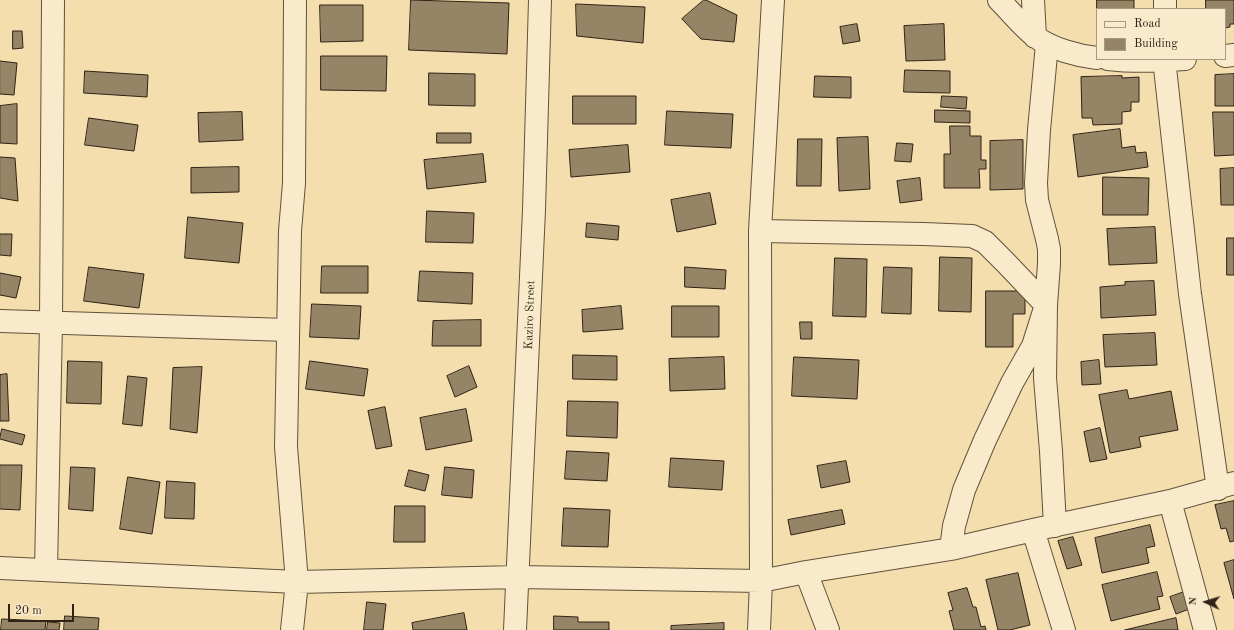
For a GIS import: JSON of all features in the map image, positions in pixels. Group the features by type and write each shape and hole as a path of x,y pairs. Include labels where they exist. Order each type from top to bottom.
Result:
{"street":[{"path":"46,570 53,0"},
{"path":"292,630 297,582 286,447 290,231 294,183 295,0"},
{"name":"Kaziro Street","path":"515,630 534,210 540,0"},
{"path":"759,630 761,581 760,231 773,0"},
{"path":"999,0 1041,41 1083,56 1096,58"},
{"path":"1033,0 1041,41 1036,183 1037,200 1049,249 1046,305 1045,378 1055,526"},
{"path":"0,568 297,582 518,578 761,581 806,572 951,549 1033,530 1170,502 1226,486 1190,294 1171,60 1116,60"},
{"path":"760,231 972,236 985,242 1046,305"},
{"path":"951,549 954,526 964,490 985,440 1012,383 1033,346 1046,305"},
{"path":"0,321 288,330"},
{"path":"1170,502 1205,630"},
{"path":"1033,530 1064,630"},
{"path":"806,572 828,630"}],"building":[{"path":"411,0 509,3 507,54 409,50"},
{"path":"704,0 737,15 734,42 701,39 682,19"},
{"path":"1097,0 1134,0 1134,8 1097,8"},
{"path":"1206,0 1234,0 1234,24 1230,24 1230,27 1226,28 1226,8 1206,8"},
{"path":"576,4 645,7 643,43 577,36"},
{"path":"320,5 363,5 363,41 321,42"},
{"path":"857,24 860,41 843,44 840,27"},
{"path":"944,24 945,60 906,61 904,26"},
{"path":"13,31 22,31 23,48 13,49"},
{"path":"321,56 387,56 386,91 321,90"},
{"path":"0,61 17,63 14,95 0,94"},
{"path":"905,70 950,71 950,93 904,92"},
{"path":"85,71 148,75 147,97 84,93"},
{"path":"429,73 475,74 475,106 429,105"},
{"path":"1234,74 1234,106 1215,106 1215,75"},
{"path":"815,76 851,77 851,98 814,97"},
{"path":"1122,76 1122,78 1139,77 1139,102 1131,102 1131,111 1122,112 1122,124 1093,125 1092,118 1082,118 1081,77"},
{"path":"573,96 636,96 636,124 573,124"},
{"path":"942,96 967,97 966,109 941,107"},
{"path":"17,104 17,144 0,143 0,106"},
{"path":"935,110 970,111 970,123 935,122"},
{"path":"667,111 733,114 731,148 665,145"},
{"path":"242,112 243,140 199,142 198,113"},
{"path":"1213,112 1234,112 1234,155 1215,156"},
{"path":"89,118 138,125 134,151 85,145"},
{"path":"950,126 970,126 970,136 981,136 981,160 986,160 986,169 979,169 980,188 944,188 944,154 950,154"},
{"path":"1120,129 1122,148 1135,146 1136,153 1146,152 1148,167 1078,177 1073,135"},
{"path":"437,133 471,133 471,143 437,143"},
{"path":"868,137 870,189 839,191 837,138"},
{"path":"798,139 822,139 821,186 797,186"},
{"path":"1023,140 1023,189 990,190 990,141"},
{"path":"897,143 913,144 911,162 895,161"},
{"path":"628,145 630,172 571,177 569,150"},
{"path":"483,154 486,182 427,189 424,160"},
{"path":"0,157 15,158 18,201 0,198"},
{"path":"239,167 239,192 191,193 191,168"},
{"path":"1234,168 1234,205 1221,205 1220,169"},
{"path":"1103,177 1149,178 1148,215 1103,215"},
{"path":"920,178 922,200 900,203 897,181"},
{"path":"710,193 716,224 677,232 671,200"},
{"path":"427,211 474,213 473,243 426,242"},
{"path":"188,217 243,223 239,263 185,258"},
{"path":"587,223 619,226 618,240 586,237"},
{"path":"1155,227 1157,263 1109,265 1107,229"},
{"path":"0,234 12,234 11,256 0,255"},
{"path":"1227,238 1234,238 1234,275 1227,275"},
{"path":"940,257 972,258 971,312 939,311"},
{"path":"835,258 867,259 866,317 833,316"},
{"path":"322,266 368,266 368,293 321,293"},
{"path":"89,267 144,274 139,308 84,301"},
{"path":"685,267 726,270 725,289 685,287"},
{"path":"884,267 912,268 911,314 882,313"},
{"path":"420,271 473,273 472,304 418,301"},
{"path":"0,273 21,277 16,298 0,295"},
{"path":"1154,281 1156,315 1101,318 1100,287 1125,285 1125,282"},
{"path":"986,291 1025,291 1025,314 1013,314 1013,347 986,347"},
{"path":"312,304 361,306 359,339 310,337"},
{"path":"621,306 623,329 583,332 582,310"},
{"path":"672,306 719,306 719,337 672,337"},
{"path":"481,320 481,346 432,346 433,321"},
{"path":"800,322 812,322 812,339 801,339"},
{"path":"1155,333 1157,365 1105,367 1103,335"},
{"path":"573,355 617,356 617,380 573,379"},
{"path":"724,357 725,389 670,391 669,359"},
{"path":"794,357 859,360 857,399 792,396"},
{"path":"1099,360 1101,384 1082,385 1081,362"},
{"path":"68,361 102,362 101,404 67,403"},
{"path":"310,361 368,369 364,396 306,389"},
{"path":"469,366 477,387 455,397 447,376"},
{"path":"202,367 197,433 170,429 173,368"},
{"path":"7,374 9,421 0,421 0,375"},
{"path":"128,376 147,378 142,426 123,424"},
{"path":"1127,390 1129,399 1171,391 1178,430 1139,437 1141,447 1110,453 1099,395"},
{"path":"568,401 618,402 617,438 567,436"},
{"path":"385,407 392,446 376,449 368,411"},
{"path":"466,409 472,441 426,450 420,418"},
{"path":"1100,428 1107,459 1090,462 1084,432"},
{"path":"2,429 25,435 22,445 0,439"},
{"path":"567,451 609,453 607,481 565,479"},
{"path":"671,458 724,461 722,490 669,487"},
{"path":"846,461 850,482 821,488 817,466"},
{"path":"0,465 22,465 20,510 0,509"},
{"path":"71,467 95,468 93,511 69,509"},
{"path":"445,467 474,470 472,498 442,495"},
{"path":"409,470 429,475 425,491 405,486"},
{"path":"128,477 160,482 152,534 120,529"},
{"path":"167,481 195,483 194,519 165,518"},
{"path":"1234,501 1234,541 1230,542 1226,528 1221,529 1215,505"},
{"path":"395,506 425,506 425,542 394,542"},
{"path":"564,508 610,510 608,547 562,546"},
{"path":"842,510 845,524 791,535 788,520"},
{"path":"1150,525 1155,546 1146,548 1149,563 1102,573 1095,538"},
{"path":"1073,537 1082,565 1067,569 1058,541"},
{"path":"1234,560 1234,599 1224,563"},
{"path":"1157,572 1163,596 1157,597 1160,609 1111,621 1102,585"},
{"path":"1018,573 1030,625 1010,630 998,630 986,580"},
{"path":"967,588 973,607 976,607 981,627 985,626 986,630 954,630 949,611 953,610 948,593"},
{"path":"1187,591 1192,608 1176,614 1170,597"},
{"path":"367,602 386,604 383,630 364,630"},
{"path":"464,613 467,630 413,630 412,623"},
{"path":"65,616 99,618 98,630 64,630"},
{"path":"554,616 578,617 578,622 609,622 609,630 554,630"},
{"path":"1176,618 1178,630 1125,630"},
{"path":"2,619 46,621 45,630 1,630"},
{"path":"48,622 60,623 59,630 47,630"},
{"path":"724,623 724,630 671,630 671,626"}]}
